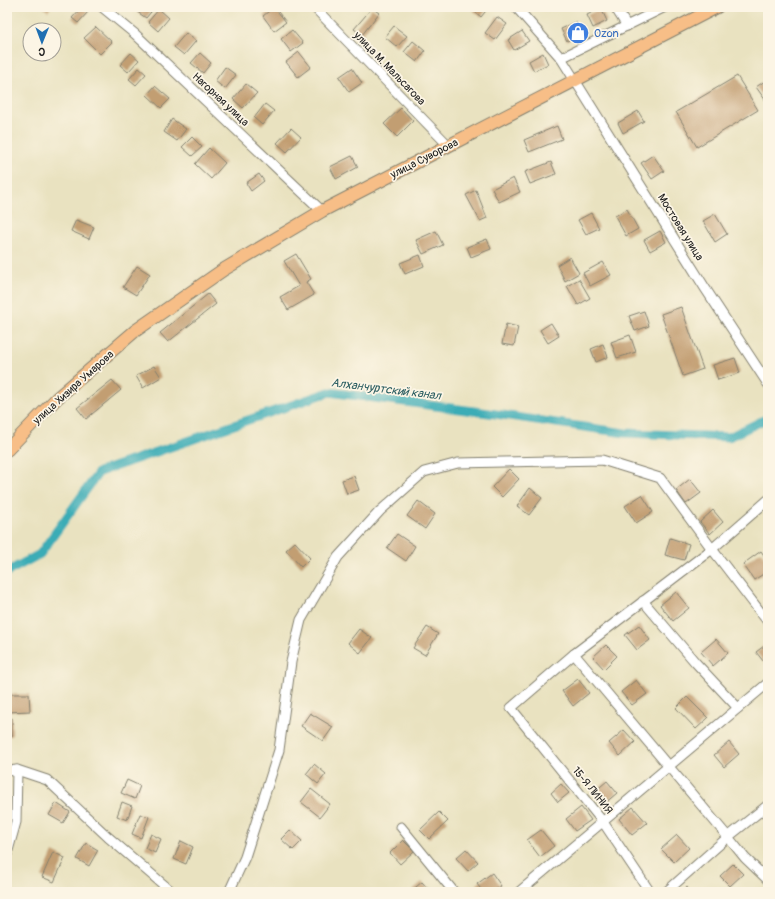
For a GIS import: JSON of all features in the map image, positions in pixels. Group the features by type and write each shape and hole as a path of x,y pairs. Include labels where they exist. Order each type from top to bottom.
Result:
{"main road":[{"name":"улица Суворова","path":"141,327 224,270 322,211 717,7"},
{"name":"улица Хизира Умарова","path":"7,450 57,398 141,327"}],"street":[{"name":"Нагорная улица","path":"102,7 135,34 322,211"},
{"name":"улица М. Мальсагова","path":"314,7 448,146"},
{"name":"Мостовая улица","path":"516,7 561,58 705,288 768,384"},
{"path":"614,7 628,26"},
{"path":"561,58 665,7"},
{"path":"230,892 245,857 279,750 291,662 301,620 338,557 380,511 424,472 458,463 602,460 660,478 768,622"},
{"path":"768,500 712,548 574,654 745,858 768,880"},
{"path":"643,601 695,662 738,708"},
{"name":"15-Я ЛИНИЯ","path":"574,654 512,708 603,822 650,892"},
{"path":"520,892 768,683"},
{"path":"7,771 17,770 47,780 108,837 172,892"},
{"path":"7,854 16,822 17,770"},
{"path":"666,892 728,837 768,805"},
{"path":"401,826 454,892"}],"building":[{"path":"43,7 51,7 48,11"},
{"path":"82,7 88,12 78,23 72,18"},
{"path":"139,7 155,7 146,18 136,11"},
{"path":"274,7 286,22 274,31 263,16"},
{"path":"475,7 489,7 481,17 473,10"},
{"path":"372,8 379,13 362,35 354,29"},
{"path":"601,8 607,21 593,28 587,15"},
{"path":"159,9 169,18 158,31 148,22"},
{"path":"497,17 507,24 495,40 485,33"},
{"path":"576,22 581,34 567,41 561,29"},
{"path":"394,26 407,36 397,47 385,37"},
{"path":"96,27 112,42 100,54 84,38"},
{"path":"292,30 303,43 291,52 281,39"},
{"path":"522,31 529,41 514,50 508,40"},
{"path":"186,33 196,41 184,55 174,47"},
{"path":"413,41 425,51 417,62 404,52"},
{"path":"299,52 311,67 298,77 286,62"},
{"path":"131,53 139,60 128,72 120,65"},
{"path":"200,53 211,63 203,73 191,63"},
{"path":"543,53 548,64 534,71 529,61"},
{"path":"225,67 236,75 225,89 215,81"},
{"path":"139,68 146,74 136,85 129,79"},
{"path":"352,68 362,83 349,92 339,77"},
{"path":"737,76 758,110 697,147 676,112"},
{"path":"768,79 768,99 766,101 756,87"},
{"path":"246,84 257,93 243,108 233,99"},
{"path":"155,86 170,99 161,108 147,95"},
{"path":"265,104 274,111 262,125 254,118"},
{"path":"401,108 413,121 397,137 384,124"},
{"path":"638,111 644,121 623,133 618,123"},
{"path":"172,119 186,129 177,141 164,132"},
{"path":"557,126 562,139 529,152 524,140"},
{"path":"291,128 301,137 287,152 277,143"},
{"path":"192,137 202,147 192,156 182,147"},
{"path":"209,148 225,163 211,179 195,164"},
{"path":"653,155 664,171 652,179 641,163"},
{"path":"352,156 358,167 336,179 330,167"},
{"path":"551,162 556,174 530,184 525,172"},
{"path":"259,174 264,181 251,191 246,183"},
{"path":"513,178 520,192 499,202 492,189"},
{"path":"476,190 487,218 480,221 466,195"},
{"path":"627,209 638,229 626,236 615,216"},
{"path":"591,213 599,228 586,234 578,220"},
{"path":"715,214 727,234 715,242 703,221"},
{"path":"76,220 94,227 89,239 71,231"},
{"path":"436,231 443,245 423,254 416,240"},
{"path":"660,231 666,242 650,251 644,240"},
{"path":"487,239 491,249 471,257 467,247"},
{"path":"296,254 311,279 306,282 314,295 288,310 280,297 299,286 284,261"},
{"path":"420,255 424,266 405,274 400,263"},
{"path":"570,257 579,273 565,281 557,265"},
{"path":"603,262 611,275 590,286 583,273"},
{"path":"137,266 150,274 136,295 123,287"},
{"path":"579,279 590,298 578,305 567,286"},
{"path":"208,294 216,304 168,342 160,333"},
{"path":"681,307 703,369 683,376 661,314"},
{"path":"644,311 649,326 635,331 629,316"},
{"path":"551,323 559,336 548,343 540,330"},
{"path":"506,324 518,327 514,346 502,344"},
{"path":"630,335 636,352 617,358 611,342"},
{"path":"603,344 608,357 596,362 591,349"},
{"path":"735,358 740,373 718,380 713,365"},
{"path":"154,366 161,377 143,388 136,376"},
{"path":"112,380 121,390 86,419 77,408"},
{"path":"509,469 519,479 502,497 492,487"},
{"path":"354,476 359,490 347,494 342,480"},
{"path":"690,479 701,493 686,504 676,490"},
{"path":"530,488 542,498 529,515 517,506"},
{"path":"642,495 653,512 636,523 625,506"},
{"path":"418,501 435,514 425,529 407,516"},
{"path":"713,510 723,522 710,534 700,522"},
{"path":"397,534 415,546 406,561 387,548"},
{"path":"670,538 689,544 684,560 665,555"},
{"path":"295,542 310,558 301,567 286,550"},
{"path":"761,551 768,561 768,571 754,580 743,564"},
{"path":"676,592 689,608 673,621 660,605"},
{"path":"639,625 650,640 637,650 625,635"},
{"path":"427,627 438,634 425,655 413,648"},
{"path":"359,629 372,638 360,653 348,643"},
{"path":"716,639 728,653 713,666 701,652"},
{"path":"768,643 768,666 767,666 756,652"},
{"path":"606,645 617,656 604,669 593,657"},
{"path":"578,679 589,693 573,706 562,691"},
{"path":"636,680 647,694 632,705 621,692"},
{"path":"8,694 29,694 30,711 8,712"},
{"path":"687,697 708,718 696,729 676,708"},
{"path":"310,713 333,727 323,741 301,726"},
{"path":"12,718 12,736 7,736 7,719"},
{"path":"624,730 635,742 620,756 609,743"},
{"path":"729,742 739,754 724,767 714,755"},
{"path":"314,764 326,774 318,784 306,774"},
{"path":"127,780 140,786 135,799 121,793"},
{"path":"607,781 617,793 604,804 594,792"},
{"path":"561,784 569,793 558,802 551,793"},
{"path":"311,789 330,804 320,817 301,802"},
{"path":"122,802 132,806 127,820 117,816"},
{"path":"56,803 70,812 63,823 49,815"},
{"path":"581,807 591,820 575,831 566,819"},
{"path":"633,807 647,823 632,835 619,819"},
{"path":"439,812 448,821 429,839 420,830"},
{"path":"140,814 149,817 141,838 132,834"},
{"path":"290,830 302,841 293,850 281,839"},
{"path":"541,830 554,846 540,857 527,840"},
{"path":"151,834 161,839 155,853 145,848"},
{"path":"677,835 689,848 674,862 661,849"},
{"path":"403,840 414,851 400,864 390,853"},
{"path":"181,841 193,847 186,864 174,859"},
{"path":"86,843 98,850 89,866 77,859"},
{"path":"466,849 478,862 468,871 456,858"},
{"path":"53,852 65,858 54,882 42,877"},
{"path":"733,864 743,874 730,886 720,876"},
{"path":"492,873 501,886 492,892 483,892 477,884"},
{"path":"422,882 431,892 410,892"},
{"path":"687,887 691,892 682,892"}],"waterway":[{"name":"Алханчуртский канал","path":"7,572 40,554 99,472 329,392 625,433 729,437 768,418"}],"place":[{"name":"Ozon","path":"578,33"}]}
